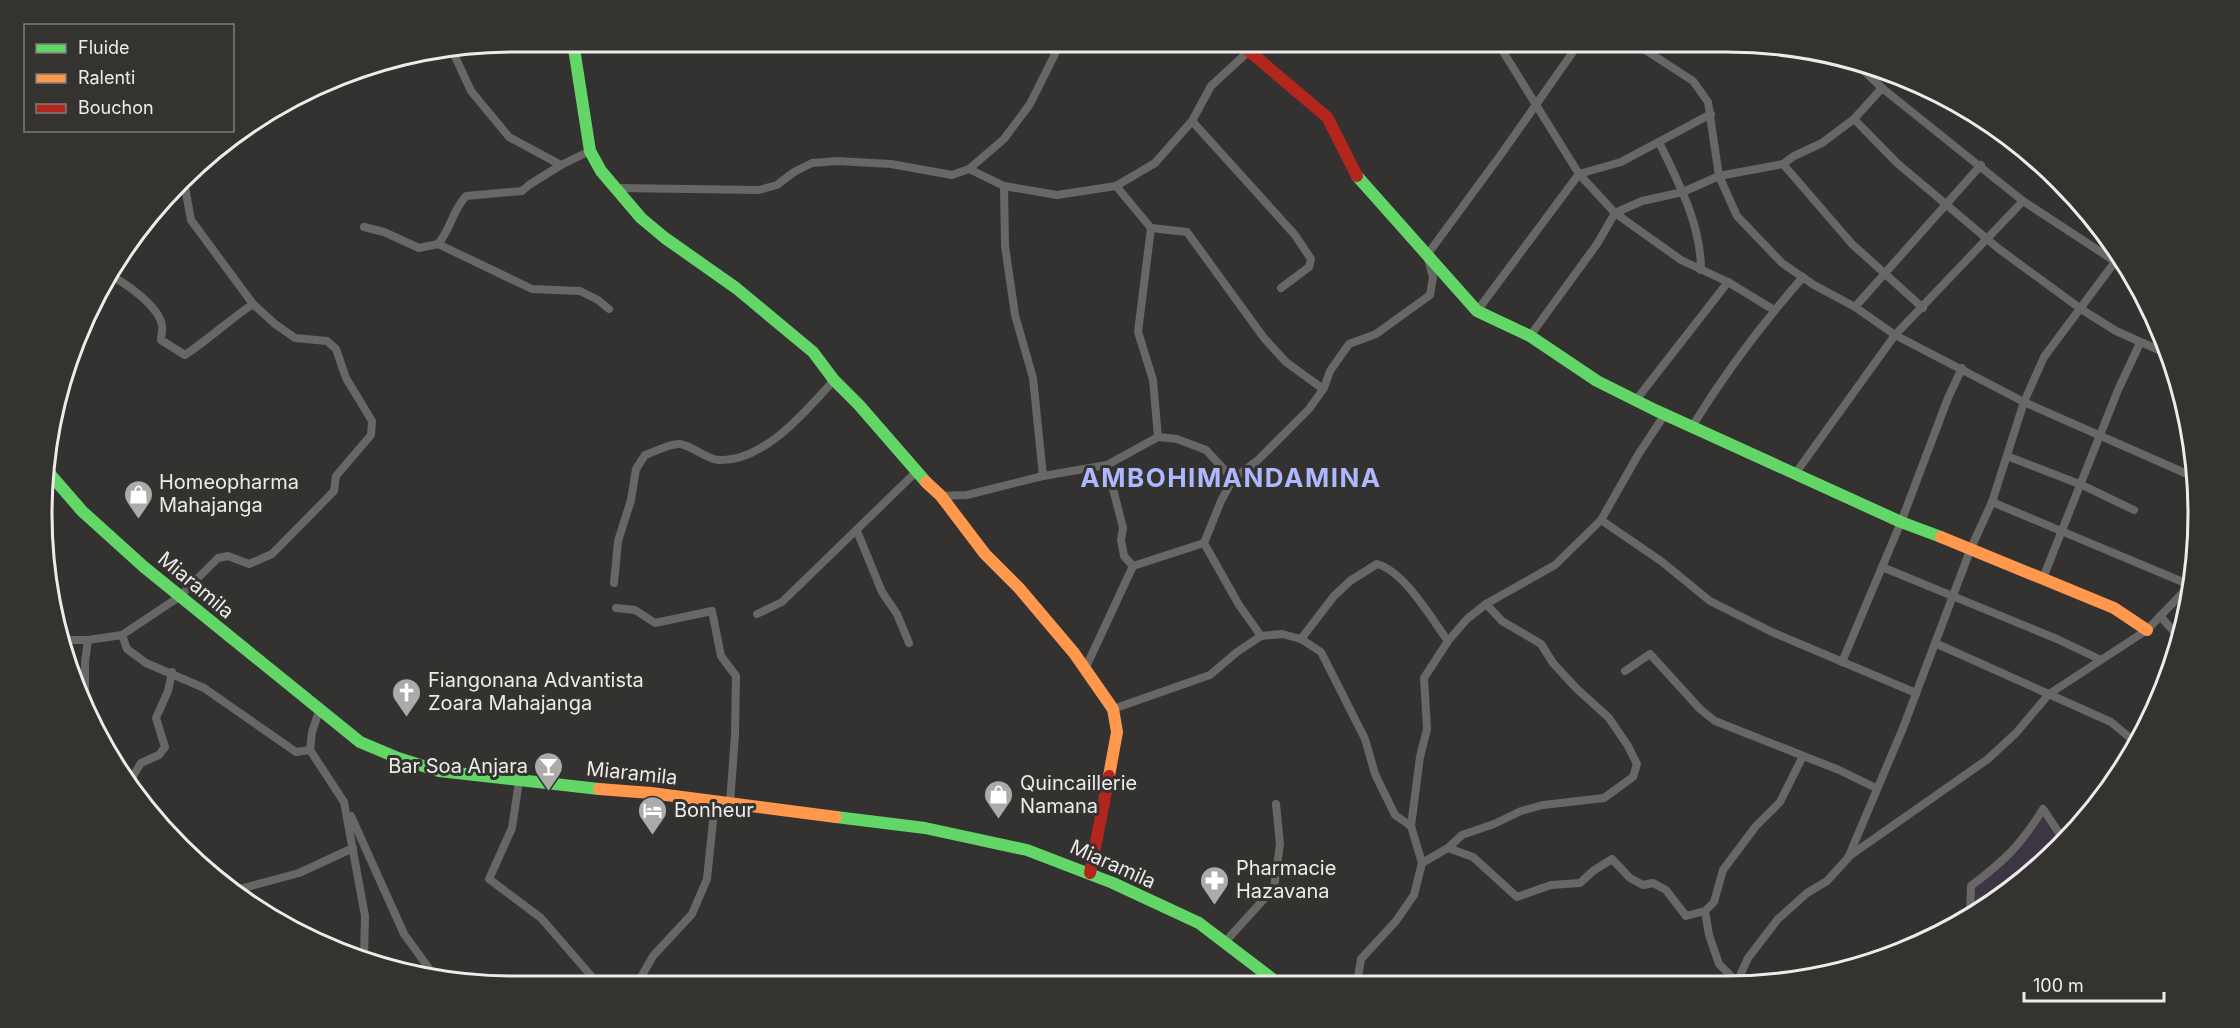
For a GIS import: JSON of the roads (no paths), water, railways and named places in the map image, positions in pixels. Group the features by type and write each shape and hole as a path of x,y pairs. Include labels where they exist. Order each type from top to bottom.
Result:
{"street":[{"path":"575,52 590,151 601,171 640,218 736,288 813,352 834,380 859,405 916,472 941,496 985,554 1019,588 1086,667 1113,709 1117,732 1090,873"},
{"path":"616,188 759,190 777,185 794,172 812,163 837,161 891,164 952,175 969,169 1004,139 1030,104 1056,52"},
{"path":"969,169 1004,186 1057,195 1116,186 1155,163 1192,120 1212,86 1242,52"},
{"path":"1252,52 1327,117 1359,180 1397,219 1477,311 1530,336 1597,381 1665,414 1901,522 1971,548 2114,608 2147,630"},
{"path":"1503,52 1580,174 1615,213 1681,260 1728,282 1774,310"},
{"path":"1427,255 1573,52"},
{"path":"1648,52 1693,81 1708,102 1719,176 1737,216 1782,263 1855,307 1895,335 2024,402 2186,473"},
{"path":"455,56 471,91 509,137 561,165"},
{"path":"1869,75 2023,201 2105,251"},
{"path":"1530,336 1598,244 1615,213 1642,201 1683,192 1719,176 1784,164 1794,156 1822,143 1854,119 1882,88"},
{"path":"1477,311 1580,174 1621,162 1711,114"},
{"path":"1854,119 1897,163 1987,240 2081,309 2116,331 2157,350"},
{"path":"1192,120 1295,235 1311,259 1309,267 1281,288"},
{"path":"1659,142 1683,192 1701,249 1701,270"},
{"path":"438,244 449,231 454,210 466,196 522,191 561,165 590,151"},
{"path":"1784,164 1852,244 1923,308"},
{"path":"1855,307 1981,165"},
{"path":"1004,186 1005,246 1015,315 1033,378 1043,476"},
{"path":"1116,186 1151,228 1187,232 1264,338 1286,362 1323,389"},
{"path":"70,640 122,635 179,597 218,558 228,556 249,564 272,554 334,491 336,476 371,435 372,421 346,378 336,349 327,341 295,338 253,304 191,220 186,191"},
{"path":"1795,474 1895,335 2023,201"},
{"path":"364,227 384,232 419,248 438,244 532,289 580,291 598,300 609,309"},
{"path":"1151,228 1138,332 1154,380 1158,437"},
{"path":"1204,543 1221,501 1233,479 1258,460 1308,409 1323,389 1330,371 1348,344 1376,334 1431,295 1433,277 1427,255"},
{"path":"1848,858 1916,693 1971,548 1992,501 2024,402 2044,357 2114,264"},
{"path":"1693,425 1716,388 1774,310 1803,277"},
{"path":"117,278 139,293 158,317 163,326 161,339 185,354 207,341 227,321 253,304"},
{"path":"1636,400 1728,282"},
{"path":"2043,578 2102,435 2118,390 2140,343"},
{"path":"1842,662 1962,368"},
{"path":"614,583 618,541 631,500 636,469 645,455 680,444 718,460 742,456 775,440 814,403 834,380"},
{"path":"1358,976 1361,959 1396,921 1414,896 1422,863 1411,826 1420,757 1428,729 1424,678 1448,640 1467,619 1486,604 1555,564 1601,520 1638,455 1665,414"},
{"path":"941,496 967,495 1043,476 1107,465 1158,437 1177,439 1206,450 1233,479"},
{"path":"2007,456 2082,484 2134,510"},
{"path":"1107,465 1123,528 1121,540 1124,556 1133,566"},
{"path":"757,614 782,602 916,472"},
{"name":"Miaramila","path":"54,478 89,517 179,597 319,711 360,742 398,758 440,771 651,793 925,828 1028,850 1090,873 1199,923 1269,976"},
{"path":"1992,501 2183,581"},
{"path":"1601,520 1660,561 1710,601 1772,632 1916,693"},
{"path":"857,531 882,592 897,614 909,643"},
{"path":"1086,667 1133,566 1204,543"},
{"path":"1204,543 1239,604 1261,636"},
{"path":"1301,639 1334,596 1350,581 1377,564 1388,567 1448,640"},
{"path":"1882,567 2057,639 2099,659"},
{"path":"1740,976 1748,958 1778,919 1808,893 1827,881 1848,858 1988,759 2016,733 2049,694 2099,659 2127,645 2147,630 2181,594"},
{"path":"1422,863 1448,848 1462,835 1494,824 1521,811 1543,805 1604,798 1633,777 1637,764 1609,718 1553,663 1541,644 1502,621 1486,604"},
{"path":"616,608 635,610 655,624 712,611 721,656 736,676 730,803"},
{"path":"2160,616 2173,629"},
{"path":"1113,709 1210,675 1237,652 1261,636 1282,634 1301,639 1321,652 1365,739 1375,774 1395,815 1411,826"},
{"path":"122,635 126,649 146,663 172,672 204,688 296,752 310,750"},
{"path":"85,683 88,640"},
{"path":"1935,643 2111,722 2130,737"},
{"path":"1624,670 1650,654 1693,703 1715,721 1839,770 1876,788"},
{"path":"134,775 141,763 159,755 165,747 156,718 168,691 172,672"},
{"path":"319,711 312,732 310,750 344,802 404,934 429,968"},
{"path":"1448,848 1473,857 1517,897 1551,885 1580,883 1593,871 1612,860 1630,878 1642,885 1653,883 1666,890 1686,915 1705,911 1714,902 1723,870 1756,826 1780,802 1803,756"},
{"path":"519,781 512,828 489,879 541,918 591,976"},
{"path":"344,802 364,916 364,950"},
{"path":"642,976 653,956 692,914 707,879 715,802"},
{"path":"1225,942 1274,888 1280,844 1276,804"},
{"path":"1970,906 1971,886 2004,861 2017,847 2043,809 2059,833"},
{"path":"244,888 299,873 353,848"},
{"path":"1705,911 1709,934 1719,964 1731,976"}],"place":[{"name":"Homeopharma Mahajanga","path":"138,520"},
{"name":"Fiangonana Advantista Zoara Mahajanga","path":"407,718"},
{"name":"Bar Soa Anjara","path":"549,792"},
{"name":"Quincaillerie Namana","path":"999,820"},
{"name":"Bonheur","path":"653,836"},
{"name":"Pharmacie Hazavana","path":"1215,906"}],"district":[{"name":"AMBOHIMANDAMINA","path":"1231,477"}]}
